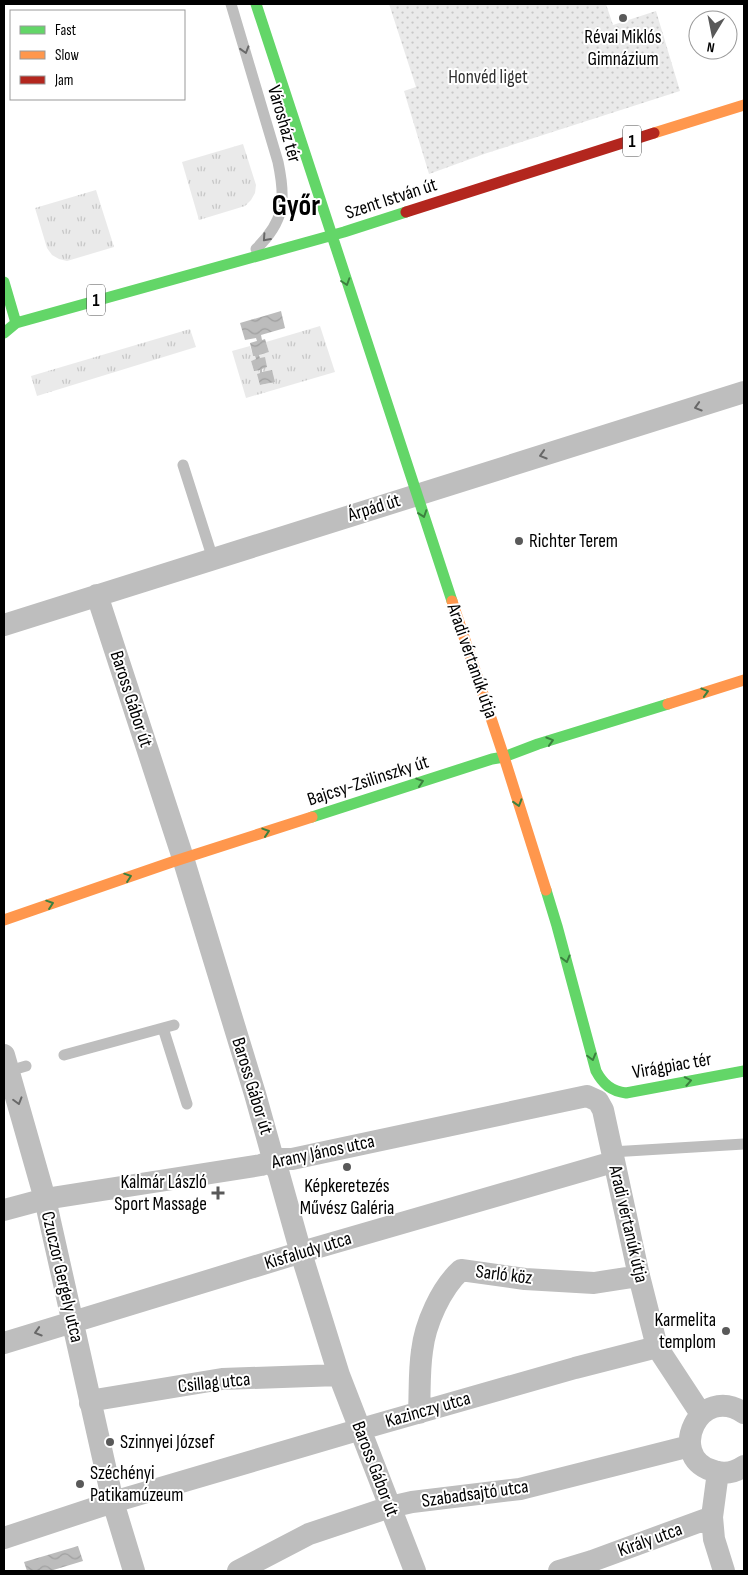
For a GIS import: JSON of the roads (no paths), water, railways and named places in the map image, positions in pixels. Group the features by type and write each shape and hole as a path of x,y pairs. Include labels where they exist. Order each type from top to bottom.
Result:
{"street":[{"name":"Városház tér","path":"256,4 331,236"},
{"name":"Szent István út","path":"4,322 16,323 331,236 744,105"},
{"name":"Aradi vértanúk útja","path":"331,236 504,756 557,926 599,1079 612,1157 657,1347 701,1414"},
{"path":"4,282 16,323"},
{"name":"Szent István út","path":"4,333 16,323"},
{"name":"Árpád út","path":"4,625 744,392"},
{"name":"Baross Gábor út","path":"97,595 183,858 256,1094 274,1166 278,1171 339,1375 414,1571"},
{"name":"Bajcsy-Zsilinszky út","path":"4,920 183,858 744,680"},
{"name":"Czuczor Gergely utca","path":"13,1064 113,1502 134,1571"},
{"name":"Virágpiac tér","path":"602,1098 616,1091 631,1092 744,1071"},
{"name":"Arany János utca","path":"4,1210 45,1199 261,1165 279,1159 292,1159 582,1096 602,1098 744,1083"},
{"name":"Kisfaludy utca","path":"4,1343 597,1165 612,1157"},
{"name":"Sarló köz","path":"419,1413 422,1350 434,1308 454,1277 462,1270 525,1279 594,1283 639,1276"},
{"name":"Kazinczy utca","path":"4,1538 113,1502 359,1430 575,1368 657,1347"},
{"name":"Csillag utca","path":"90,1403 101,1399 222,1379 339,1375"},
{"path":"744,1411 722,1406 711,1408 701,1414 692,1429 690,1446 695,1457 707,1469 718,1472 734,1471 744,1466"},
{"name":"Szabadsajtó utca","path":"238,1571 309,1534 390,1507 412,1502 520,1489 690,1446"},
{"path":"718,1472 712,1517 714,1540 724,1571"},
{"name":"Király utca","path":"559,1571 592,1566 712,1517"},
{"path":"708,1571 714,1540"}],"lane":[{"name":"Városház tér","path":"230,4 278,162 283,189 281,212 274,229 256,249 231,264"},
{"path":"183,465 213,559"},
{"path":"64,1055 168,1026 188,1104"},
{"path":"612,1157 744,1144"}],"water":[{"path":"281,311 285,328 261,335 262,340 265,339 269,352 259,355 260,358 265,357 267,367 262,369 262,372 272,370 275,382 260,385 257,374 260,373 260,370 254,371 251,361 256,359 253,356 250,343 257,341 256,338 245,340 240,323"},
{"path":"78,1546 83,1561 50,1571 27,1571 24,1562"}],"place":[{"name":"Révai Miklós Gimnázium","path":"623,18"},
{"name":"Richter Terem","path":"519,541"},
{"name":"Képkeretezés Művész Galéria","path":"347,1167"},
{"name":"Kalmár László Sport Massage","path":"218,1193"},
{"name":"Karmelita templom","path":"726,1331"},
{"name":"Szinnyei József","path":"110,1442"},
{"name":"Széchényi Patikamúzeum","path":"80,1484"}],"district":[{"name":"Győr","path":"296,206"}],"park label":[{"name":"Honvéd liget","path":"488,77"}]}
